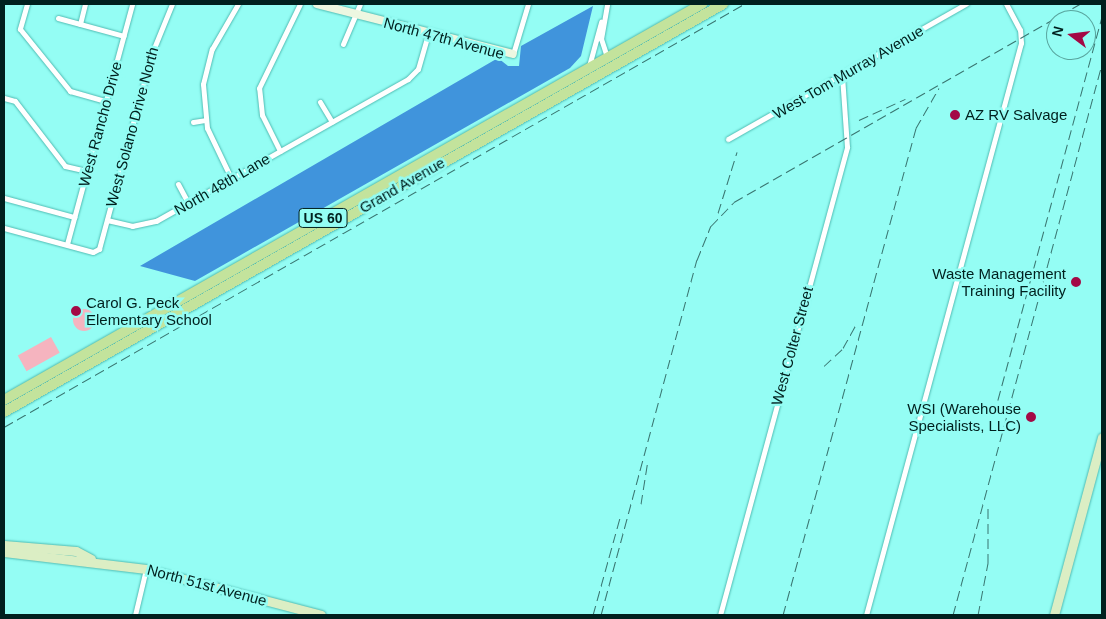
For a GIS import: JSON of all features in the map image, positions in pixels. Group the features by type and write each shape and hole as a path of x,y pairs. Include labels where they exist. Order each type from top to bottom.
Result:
{"highway":[{"name":"Grand Avenue","path":"4,400 702,4"},
{"name":"Grand Avenue","path":"4,412 723,4"},
{"path":"564,93 603,65 607,57"}],"main road":[{"path":"1054,615 1102,437"},
{"name":"North 51st Avenue","path":"4,545 76,551 92,559"},
{"name":"North 51st Avenue","path":"4,552 92,559 146,569 305,613 321,615"}],"street":[{"path":"27,4 20,29 70,91 106,100"},
{"path":"80,24 85,4"},
{"name":"West Rancho Drive","path":"67,244 132,4"},
{"name":"West Solano Drive North","path":"67,244 96,251 107,220 152,53 172,4"},
{"path":"231,178 205,120 206,66 238,4"},
{"path":"280,151 262,115 259,88 300,4"},
{"name":"North 47th Avenue","path":"317,4 428,34 513,54"},
{"path":"343,44 357,15 360,4"},
{"path":"513,54 528,4"},
{"path":"590,66 607,4"},
{"name":"West Tom Murray Avenue","path":"728,139 966,4"},
{"path":"866,615 1021,43 1020,30 1006,4"},
{"path":"58,18 124,36"},
{"path":"603,20 602,43 607,57"},
{"name":"North 48th Lane","path":"107,220 148,224 332,122 413,75 428,34"},
{"name":"West Colter Street","path":"720,615 847,147 842,75"},
{"path":"4,98 15,101 65,166 87,171"},
{"path":"320,102 332,122"},
{"path":"193,122 205,120"},
{"path":"178,184 188,203"},
{"path":"4,198 74,217"},
{"path":"4,228 67,244"},
{"path":"135,615 146,569"}],"shaded area":[{"path":"84,309 92,312 95,320 92,328 84,331 76,328 73,320 76,312"},
{"path":"51,337 60,353 26,371 18,355"}],"water":[{"path":"593,6 581,56 570,68 195,281 140,266 498,58 508,66 519,66 521,46"}],"railway":[{"path":"4,427 744,4"},
{"path":"601,615 697,260 711,226 734,202 1080,4"},
{"path":"990,429 1102,16"},
{"path":"953,615 1102,64"},
{"path":"783,615 916,128 939,88"},
{"path":"859,120 905,99"},
{"path":"718,213 737,152"},
{"path":"824,366 843,348 857,323"},
{"path":"641,504 648,460"},
{"path":"978,615 988,563 988,506"},
{"path":"593,615 621,514"}],"place":[{"name":"AZ RV Salvage","path":"955,115"},
{"name":"Waste Management Training Facility","path":"1076,282"},
{"name":"Carol G. Peck Elementary School","path":"76,311"},
{"name":"WSI (Warehouse Specialists, LLC)","path":"1031,417"}]}
